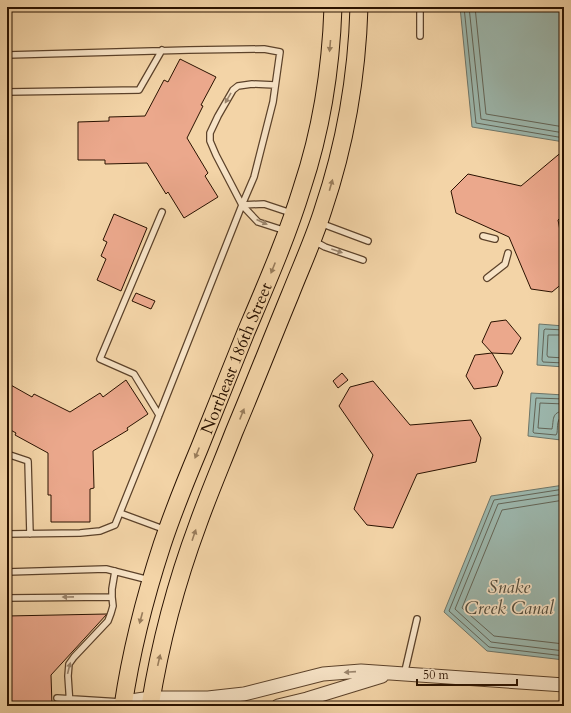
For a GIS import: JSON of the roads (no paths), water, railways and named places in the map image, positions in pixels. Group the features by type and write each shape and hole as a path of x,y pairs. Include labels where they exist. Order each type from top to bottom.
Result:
{"main road":[{"name":"Northeast 186th Street","path":"125,705 136,638 167,530 287,231 303,186 320,118 330,54 333,7"},
{"name":"Northeast 186th Street","path":"150,702 169,617 180,577 198,525 323,210 348,115 356,51 359,7"},
{"path":"293,214 318,222"},
{"path":"287,231 312,240"}],"street":[{"path":"125,705 244,694 323,674 360,671 564,685"},
{"path":"278,706 307,699 389,674"}],"lane":[{"path":"420,7 420,36"},
{"path":"7,92 139,90 162,50"},
{"path":"7,55 162,50 264,50 280,52 274,102 254,177 115,525 100,531 80,533 7,534"},
{"path":"276,85 252,84 238,86 233,90 210,133 210,141 242,205 258,222 287,231"},
{"path":"242,205 264,204 293,214"},
{"path":"159,415 134,374 100,359 162,212"},
{"path":"318,222 368,241"},
{"path":"482,236 495,239"},
{"path":"312,240 325,247 363,260"},
{"path":"486,278 505,264 508,253"},
{"path":"7,454 28,461 30,534"},
{"path":"120,513 167,530"},
{"path":"7,572 106,569 152,580"},
{"path":"70,706 68,676 69,664 108,621 113,606 112,589 115,571"},
{"path":"7,598 112,596"},
{"path":"404,675 417,619"},
{"path":"57,698 125,705"}],"water":[{"path":"460,7 564,7 564,142 472,127"},
{"path":"539,324 564,326 564,367 537,365"},
{"path":"531,393 564,395 561,440 528,436"},
{"name":"Snake Creek Canal","path":"564,485 564,660 487,651 444,612 491,496"}]}
